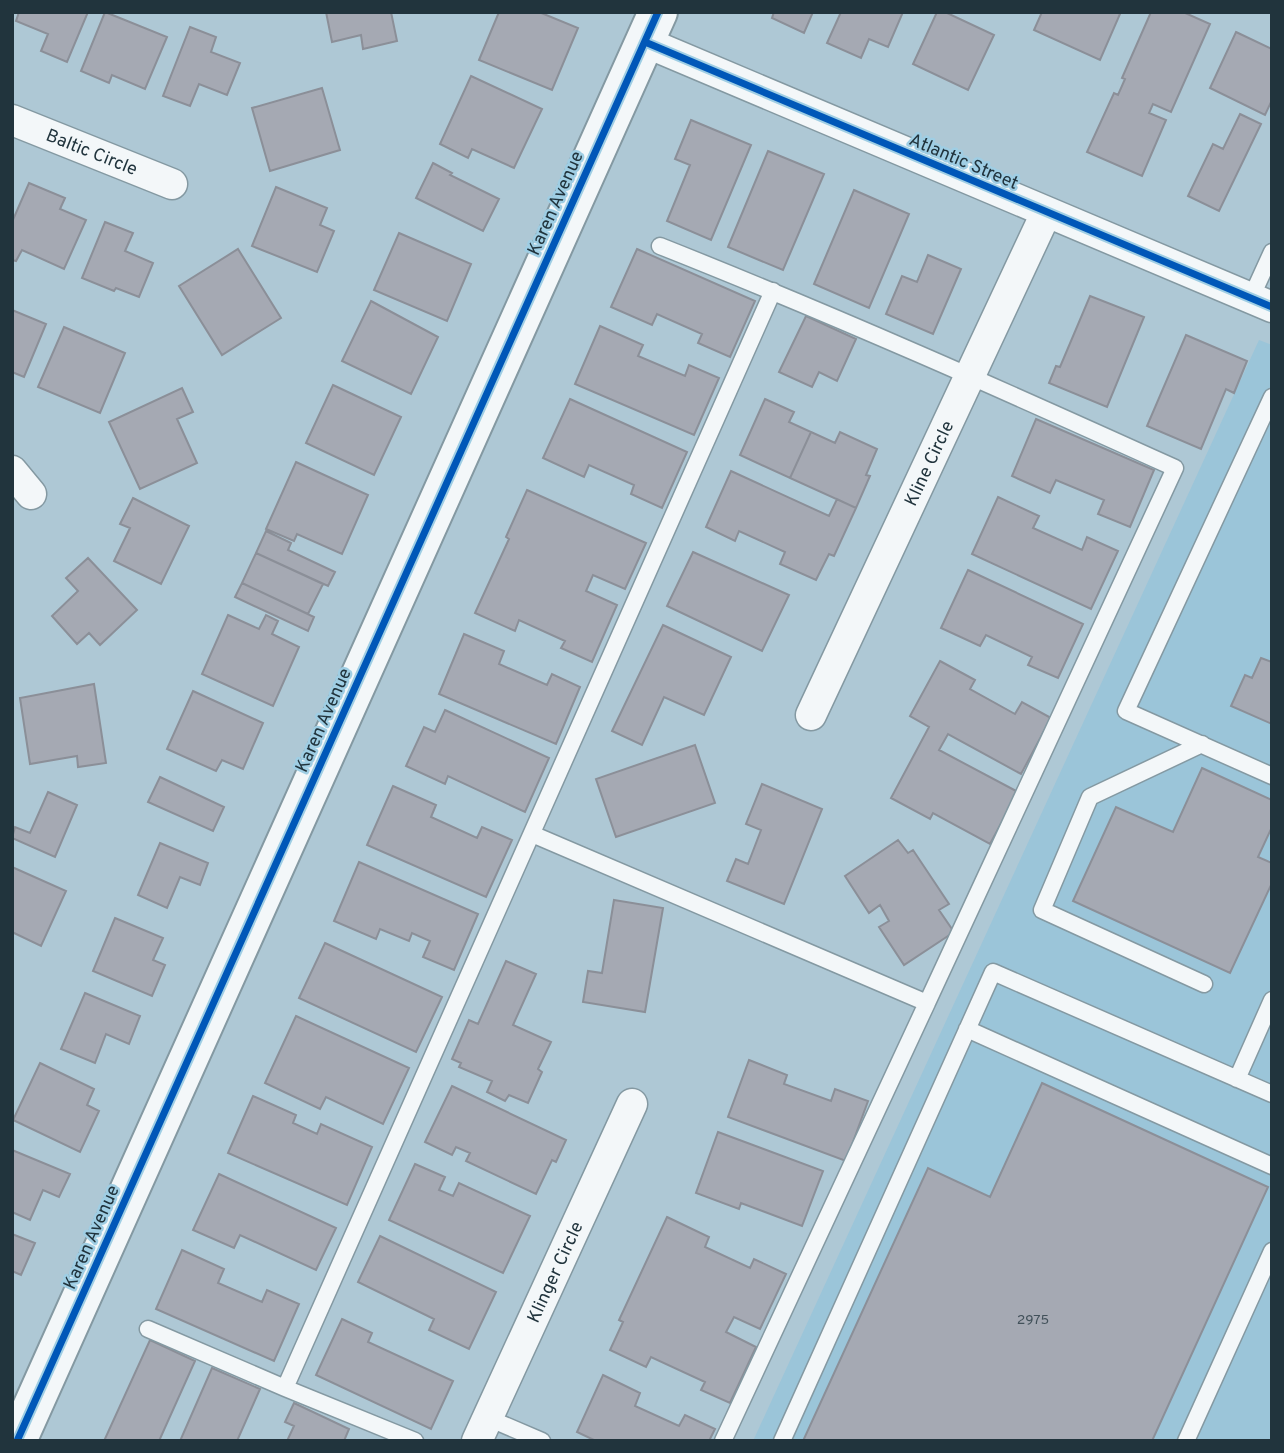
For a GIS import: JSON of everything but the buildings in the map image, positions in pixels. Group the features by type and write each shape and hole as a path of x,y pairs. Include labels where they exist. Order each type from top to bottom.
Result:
{"street":[{"name":"Atlantic Street","path":"651,27 1046,212 1261,303"},
{"name":"Karen Avenue","path":"17,1441 651,27"},
{"name":"Baltic Circle","path":"12,120 172,184"},
{"name":"Kline Circle","path":"811,715 1046,212"},
{"path":"12,471 31,494"},
{"name":"Klinger Circle","path":"483,1429 632,1104"}],"lane":[{"path":"660,246 970,375 1175,468 723,1441"},
{"path":"1261,303 1272,252"},
{"path":"285,1388 773,291"},
{"path":"1272,397 1126,711 1272,776"},
{"path":"1202,744 1090,797 1042,910 1204,984"},
{"path":"532,834 927,1003"},
{"path":"782,1441 993,972 1272,1094"},
{"path":"1237,1079 1272,1000"},
{"path":"967,1029 1272,1166"},
{"path":"1186,1441 1272,1251"},
{"path":"148,1329 415,1441"},
{"path":"483,1429 542,1441"}],"shaded area":[{"path":"1259,340 1272,345 1272,1441 753,1441"}],"cycle path":[{"path":"17,1441 658,12"},
{"path":"645,42 1272,307"}]}
